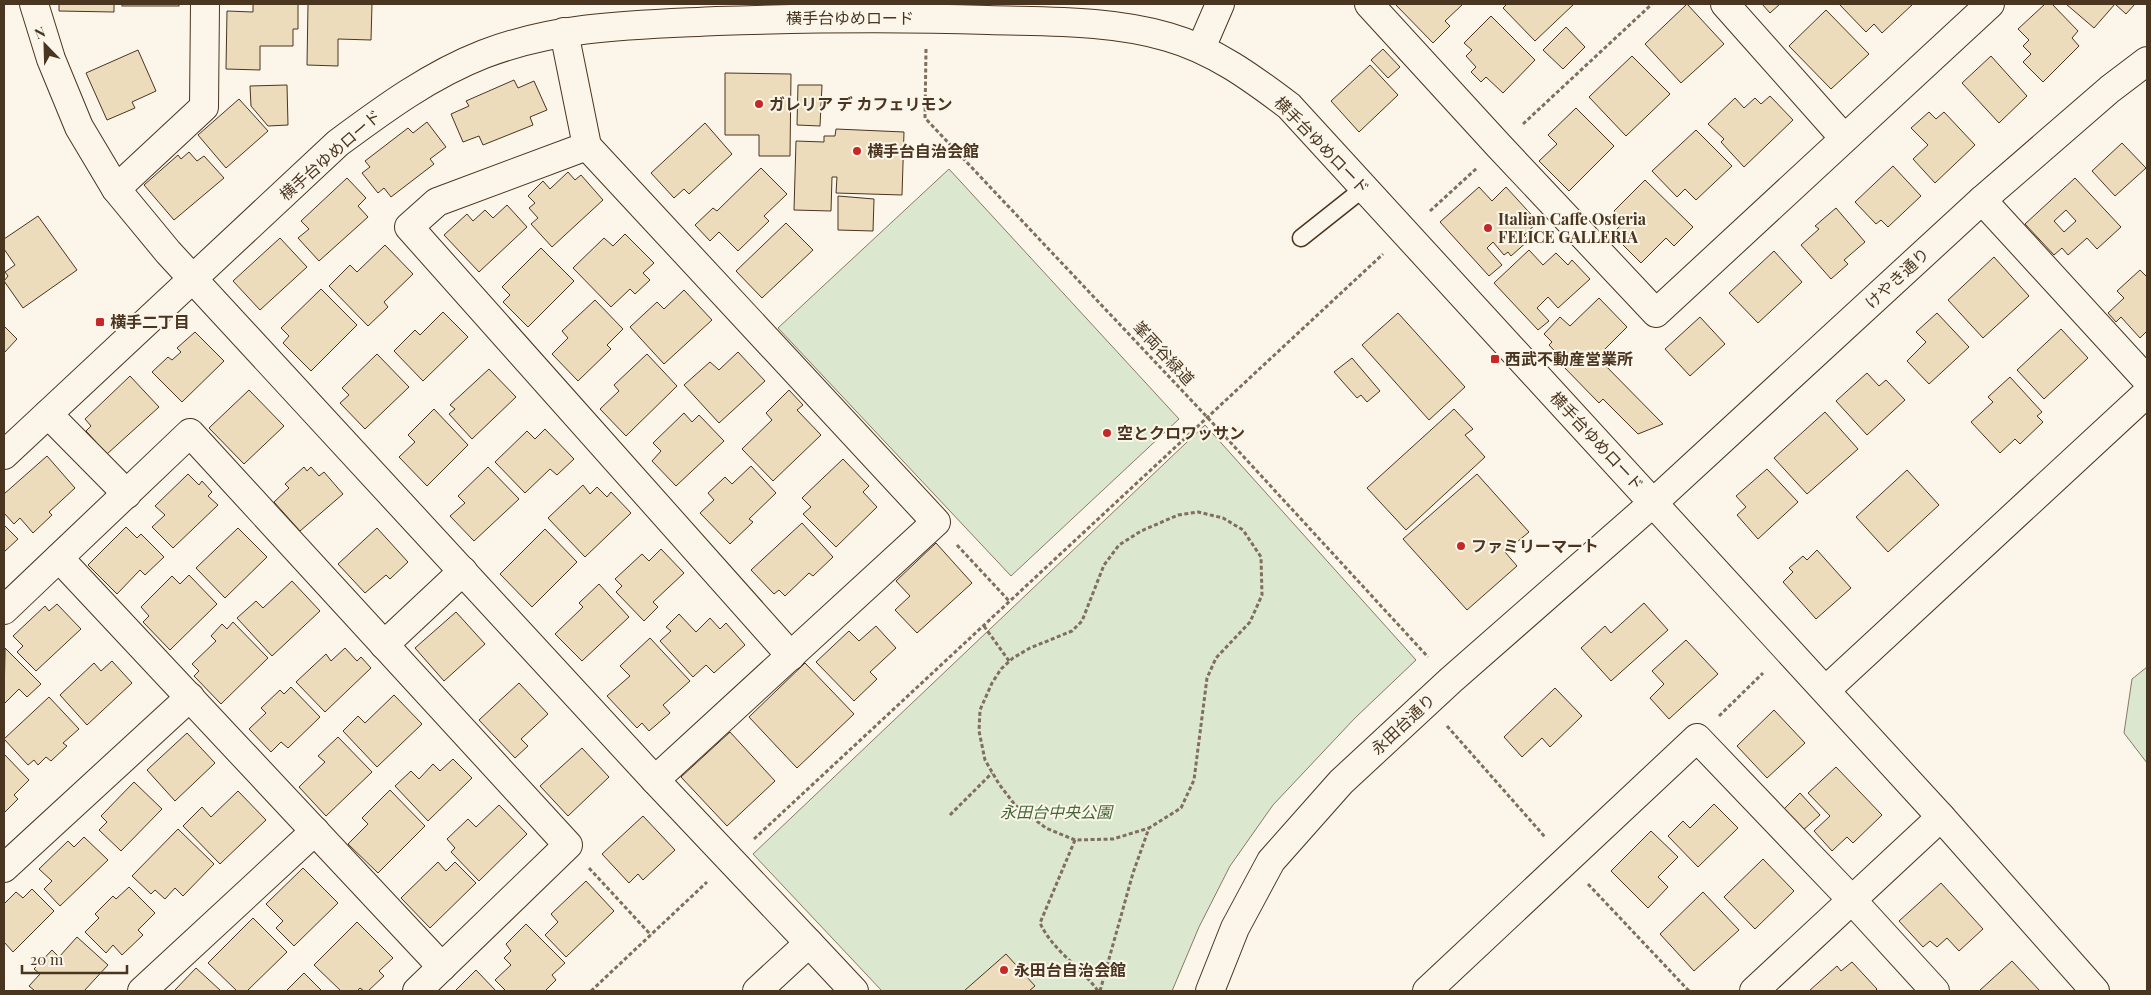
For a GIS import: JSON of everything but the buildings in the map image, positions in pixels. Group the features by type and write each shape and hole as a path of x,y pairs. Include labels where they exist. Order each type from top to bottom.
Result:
{"street":[{"path":"34,4 51,59 79,127 116,189 192,278 655,780 854,991"},
{"path":"116,189 204,106 205,4"},
{"path":"1201,48 1220,4"},
{"path":"1369,4 1656,313 1990,4"},
{"path":"1725,4 1844,138"},
{"name":"横手台ゆめロード","path":"4,455 338,143 386,108 432,79 484,54 529,40 564,32 606,26 818,10 926,18 1119,27 1167,36 1201,48 1247,74 1289,106 1826,690 2096,991"},
{"path":"564,32 587,146 936,522 655,780"},
{"name":"けやき通り","path":"1654,502 1982,200 2110,90 2147,61"},
{"path":"587,146 437,202 409,227 791,656"},
{"path":"1982,200 2147,380"},
{"path":"1826,690 2147,392"},
{"path":"48,414 127,494"},
{"path":"4,610 190,433 568,845 417,991"},
{"name":"永田台通り","path":"1210,991 1235,928 1271,861 1341,782 1451,680 1654,502"},
{"path":"59,558 442,967"},
{"path":"384,645 463,571"},
{"path":"4,868 190,697"},
{"path":"1427,991 1567,862 1697,738 1851,899 1935,991"},
{"path":"1754,991 1941,817"},
{"path":"142,991 315,831"},
{"path":"757,991 808,943"}],"lane":[{"path":"1301,238 1364,188"}],"path":[{"name":"峯両谷緑道","path":"926,18 925,118 1208,418 1451,680"},
{"path":"591,991 1208,418"},
{"path":"1198,512 1223,518 1243,530 1262,557 1262,595 1250,622 1216,658 1206,678 1194,780 1180,808 1149,828 1113,838 1075,840 1046,828 1015,805 985,760 979,731 980,710 992,683 1009,661 1030,648 1072,631 1082,621 1104,565 1119,545 1141,531 1178,515 1198,512"},
{"path":"936,522 1010,602"},
{"path":"984,626 1009,661"},
{"path":"1697,738 1763,674"},
{"path":"1447,726 1567,862 1689,991"},
{"path":"950,815 992,773"},
{"path":"1099,991 1133,873 1149,828"},
{"path":"1075,840 1040,923 1047,938 1087,976 1099,991"},
{"path":"568,845 651,935"}],"green space":[{"path":"949,169 1179,419 1011,576 778,328"},
{"name":"永田台中央公園","path":"1205,425 1416,660 1355,718 1273,805 1230,866 1199,927 1172,991 882,991 753,854"},
{"path":"2147,667 2147,763 2124,733 2132,679"}],"place":[{"name":"ガレリア デ カフェリモン","path":"759,104"},
{"name":"横手台自治会館","path":"857,151"},
{"name":"Italian Caffe Osteria FELICE GALLERIA","path":"1488,228"},
{"name":"横手二丁目","path":"100,322"},
{"name":"西武不動産営業所","path":"1495,359"},
{"name":"空とクロワッサン","path":"1107,433"},
{"name":"ファミリーマート","path":"1461,546"},
{"name":"永田台自治会館","path":"1004,970"}]}
